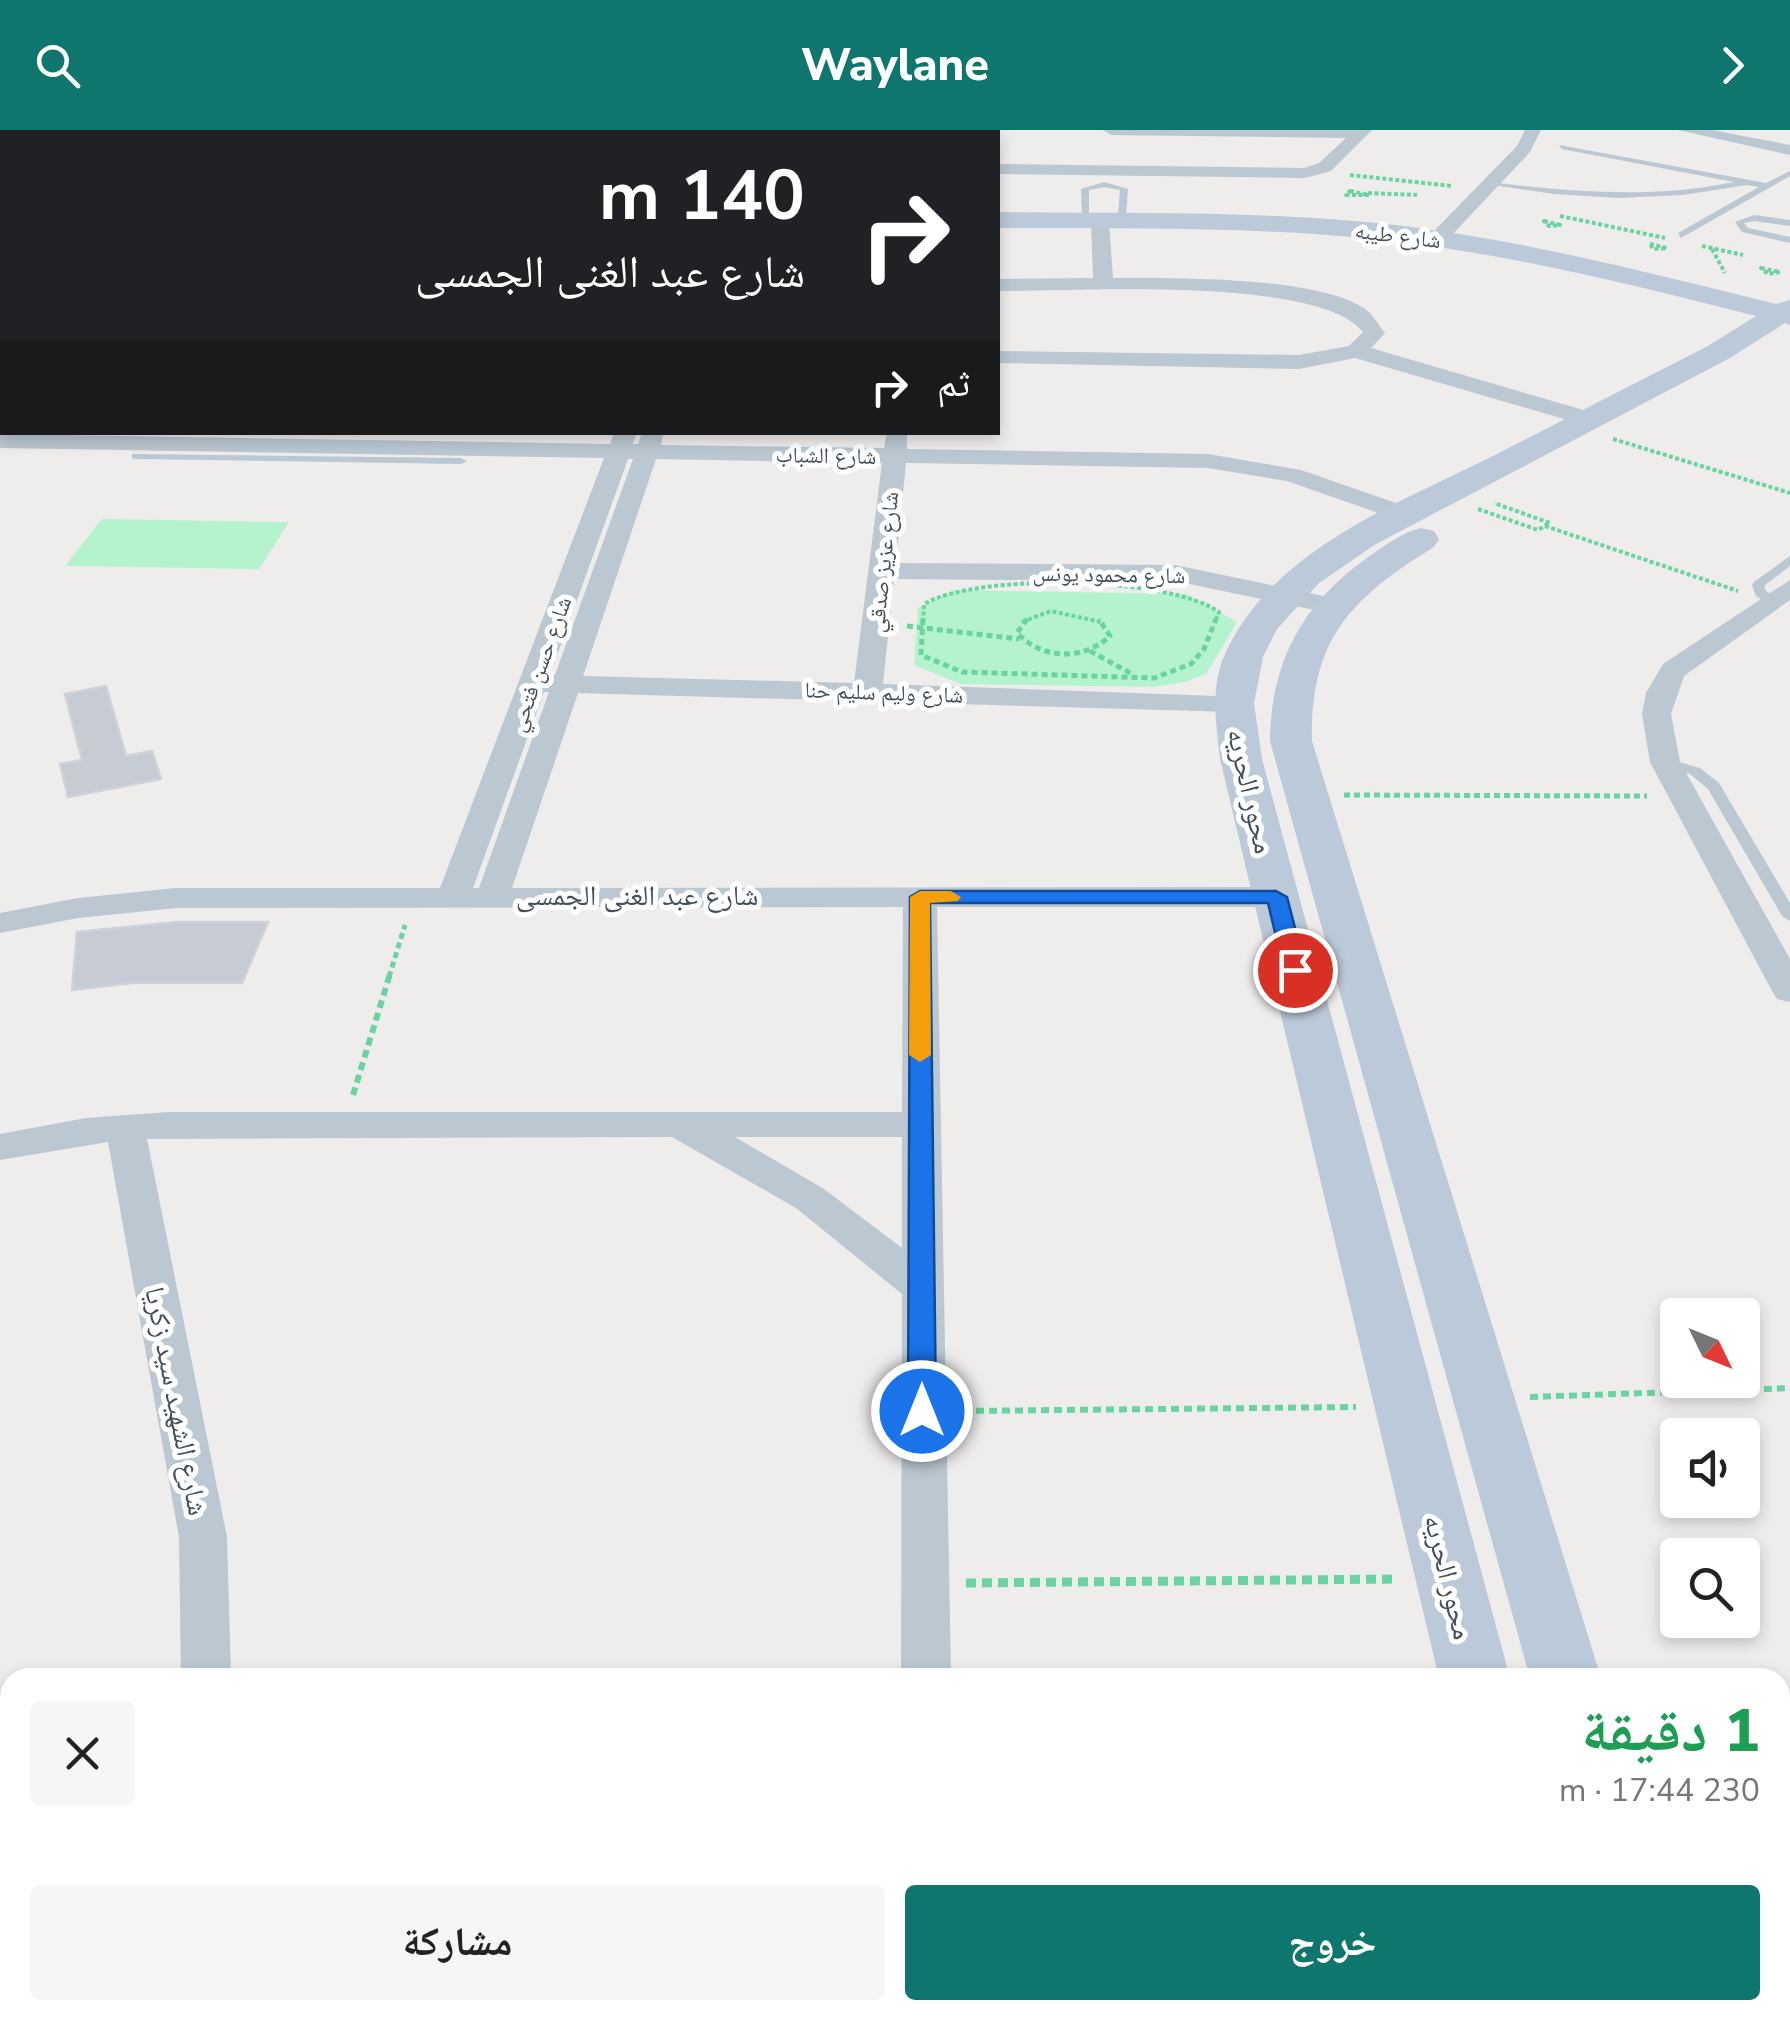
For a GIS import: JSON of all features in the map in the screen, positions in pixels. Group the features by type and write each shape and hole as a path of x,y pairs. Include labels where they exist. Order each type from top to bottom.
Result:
{"main road":[{"name":"شارع طيبه","path":"1000,217 1310,219 1434,232 1787,305"},
{"name":"شارع طيبه","path":"1102,217 1276,224 1415,236 1787,305"},
{"name":"محور الحريه","path":"1563,1668 1306,796 1291,741 1289,702 1304,648 1333,606 1386,561 1484,506 1787,305"},
{"name":"محور الحريه","path":"1472,1668 1241,759 1234,704 1238,672 1250,642 1286,594 1343,548 1413,509 1600,429"}],"street":[{"path":"1111,130 1362,132"},
{"path":"1434,232 1466,188 1507,146 1515,130"},
{"path":"1434,232 1490,184 1524,148 1533,130"},
{"path":"1686,130 1790,150"},
{"path":"1767,130 1790,136"},
{"path":"1000,169 1314,171 1362,132"},
{"path":"1102,217 1103,287"},
{"path":"1000,285 1264,289 1320,296 1350,306 1374,326 1372,339 1356,351 1321,360 1000,357"},
{"path":"1356,351 1600,429"},
{"name":"شارع الشباب","path":"413,435 896,445 1230,463 1292,475 1413,509"},
{"name":"شارع الشباب","path":"0,441 637,441"},
{"name":"شارع حسن فتحي","path":"457,887 533,683 637,441"},
{"name":"شارع حسن فتحي","path":"496,886 566,683 637,441"},
{"name":"شارع عزيز صدقي","path":"868,691 896,445"},
{"name":"شارع محمود يونس","path":"882,571 1175,573 1333,606"},
{"path":"1777,597 1689,657 1662,686 1654,720 1665,762 1786,978"},
{"name":"شارع وليم سليم حنا","path":"533,683 1234,704"},
{"name":"شارع عبد الغنى الجمسى","path":"0,906 148,880 457,887 1273,885"},
{"name":"شارع عبد الغنى الجمسى","path":"496,886 920,897 1273,885"},
{"name":"شارع عبد الغنى الجمسى","path":"0,924 145,900 414,896 457,887"},
{"path":"920,897 926,1668"},
{"path":"0,1147 125,1126 920,1124"},
{"path":"676,1125 780,1176 828,1209 921,1287"},
{"name":"شارع الشهيد سيد زكريا","path":"125,1126 204,1537 206,1668"}],"lane":[{"path":"540,130 574,130"},
{"path":"1562,147 1767,186"},
{"path":"1681,236 1767,186 1785,180 1790,173"},
{"path":"1490,184 1631,196 1696,192 1747,182"},
{"path":"1790,223 1754,218 1739,222 1745,230 1790,240"},
{"path":"136,456 461,460"},
{"path":"1777,597 1758,585 1790,560"},
{"path":"1665,762 1695,771 1714,786 1790,916"}],"path":[{"path":"1314,171 1466,188"},
{"path":"1368,194 1418,195"},
{"path":"1591,222 1598,235"},
{"path":"1711,248 1726,275"},
{"path":"1600,429 1790,493"},
{"path":"1484,506 1550,523 1538,530 1484,506"},
{"path":"1545,526 1777,597"},
{"path":"958,588 1169,588 1210,601 1219,612 1201,657 1174,673 1141,678 962,672 921,655 922,627 924,604 958,588"},
{"path":"876,624 1021,639 1050,652 1089,651 1106,642 1110,630 1099,619 1078,612 1052,611 1030,616 1018,627 1021,639"},
{"path":"1089,651 1141,678"},
{"path":"1306,796 1683,796"},
{"path":"344,1124 414,896"},
{"path":"1484,1399 1790,1388"},
{"path":"922,1411 1406,1407"},
{"path":"925,1584 1450,1579"}],"green space":[{"path":"102,519 289,522 259,569 65,566"},
{"path":"955,590 1186,594 1237,622 1207,673 1186,682 1153,687 961,684 914,665 918,608"}],"building":[{"path":"106,686 126,756 152,751 161,779 68,797 60,764 82,760 65,694"},
{"path":"177,922 268,922 242,983 132,983 72,990 77,932"}],"slow traffic":[{"path":"920,1055 920,897 951,897"}],"route":[{"path":"922,1411 920,897 1276,897 1295,970"}]}
